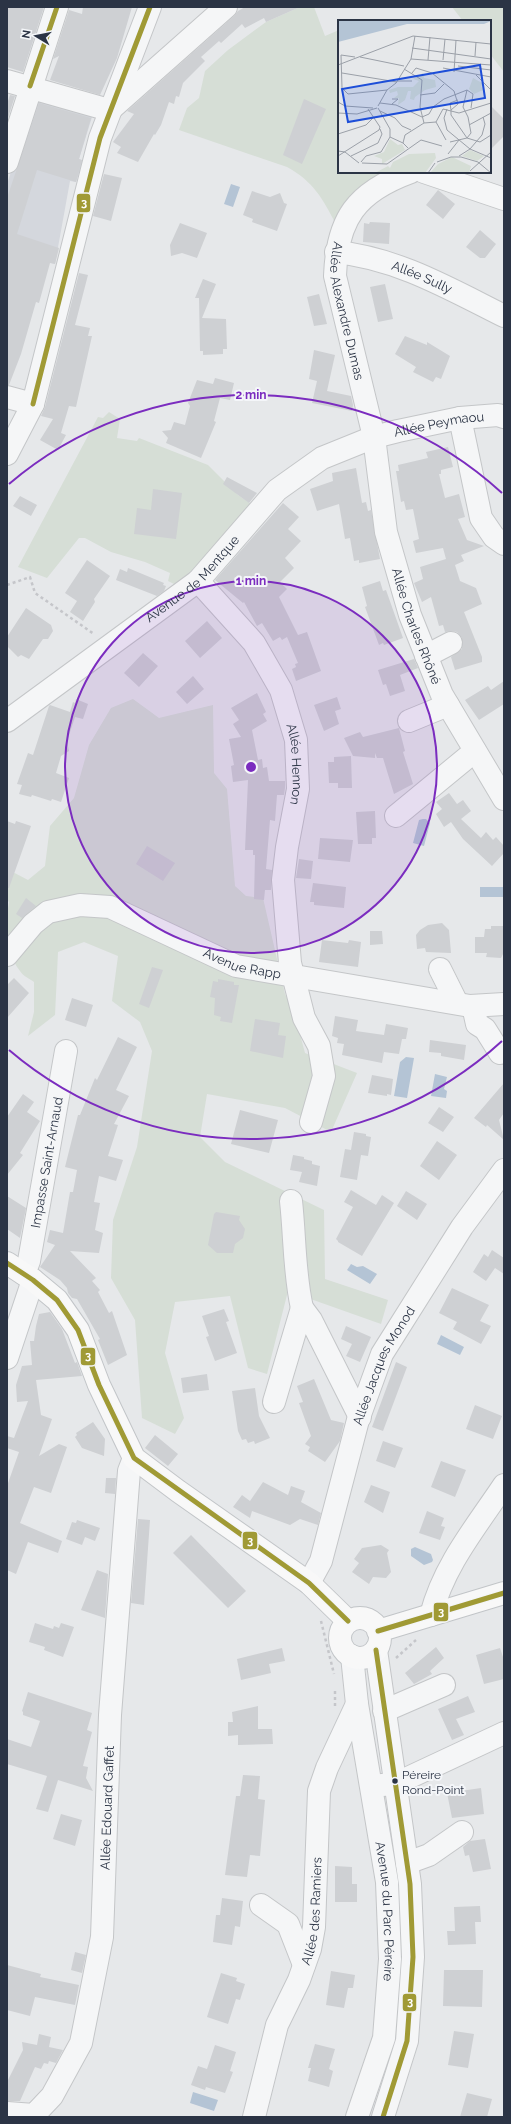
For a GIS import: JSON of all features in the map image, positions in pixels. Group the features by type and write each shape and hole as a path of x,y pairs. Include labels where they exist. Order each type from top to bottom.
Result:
{"main road":[{"path":"21,1272 57,1300 78,1330 99,1385 134,1458 178,1491 309,1583 348,1621"},
{"path":"377,1640 376,1625 365,1618 348,1621 341,1631 340,1637 343,1649 352,1656 365,1657 377,1640 431,1615 504,1594"}],"street":[{"path":"7,162 30,86 57,7"},
{"path":"7,454 33,404 68,260 100,138 109,110 150,7"},
{"path":"109,110 226,7"},
{"path":"133,50 137,60 146,68 162,64"},
{"path":"7,82 30,86 109,110"},
{"name":"Allée Alexandre Dumas","path":"374,437 335,276 336,252 342,227 352,211 373,190 397,177 408,173"},
{"path":"427,173 504,199"},
{"name":"Allée Sully","path":"336,252 392,264 421,274 504,316"},
{"path":"7,397 33,404"},
{"name":"Allée Peymaou","path":"374,437 460,418 498,415 504,417"},
{"path":"460,418 481,518 494,537 504,544"},
{"name":"Avenue de Mentque","path":"7,721 198,581 277,490 322,458 374,437"},
{"name":"Allée Charles Rhôné","path":"374,437 386,532 410,615 426,656 448,705 504,799"},
{"name":"Allée Hennon","path":"198,581 254,643 281,690 296,740 298,789 287,847 283,880 290,963 304,1018 319,1046 324,1076 311,1122"},
{"path":"426,656 451,643"},
{"path":"409,721 448,705"},
{"path":"396,816 475,751"},
{"name":"Avenue Rapp","path":"7,955 33,924 48,912 80,905 103,906 110,907 236,966 465,1005 503,1007"},
{"path":"440,969 477,1024 485,1029 500,1054"},
{"name":"Impasse Saint-Arnaud","path":"7,1358 21,1272 29,1261 66,1051"},
{"name":"Allée Jacques Monod","path":"309,1583 321,1561 360,1417 382,1354 462,1227 504,1170"},
{"path":"291,1201 295,1238 296,1285 302,1308 311,1320 360,1417"},
{"path":"274,1402 302,1308"},
{"name":"Allée Edouard Gaffet","path":"7,2114 34,2114 52,2096 81,2043 102,1937 110,1715 129,1471 134,1458"},
{"path":"431,1615 438,1588 450,1564 504,1485"},
{"name":"Avenue du Parc Péreire","path":"377,1640 383,1706 410,1884 413,1957 407,2041 383,2117"},
{"name":"Avenue du Parc Péreire","path":"352,1656 357,1704 386,1882 390,1959 384,2038 357,2117"},
{"path":"357,1704 383,1706 444,1685"},
{"name":"Allée des Ramiers","path":"254,2117 277,2025 310,1949 314,1927 319,1791 326,1768 357,1704"},
{"path":"371,1787 395,1784 504,1734"},
{"path":"407,1863 429,1855 462,1832"},
{"path":"261,1905 288,1924 304,1965"}],"path":[{"path":"7,585 30,578 35,593 111,646"},
{"path":"320,1619 335,1681 335,1712"}],"shaded area":[{"path":"300,7 314,7 325,36 338,30 338,173 394,173 336,224 321,198 311,185 287,167 179,130 187,108 199,98 205,71 228,50 266,22"},
{"path":"452,7 504,7 504,72 491,55 491,20 462,20"},
{"path":"39,99 93,114 79,159 83,161 76,182 70,181 55,264 7,250 7,184 20,145 30,127"},
{"path":"109,412 120,419 117,438 137,441 139,438 208,465 238,495 251,504 178,586 168,581 170,573 145,562 111,552 85,538 79,538 47,578 18,567 98,417 103,418"},
{"path":"133,699 159,718 213,705 214,773 227,789 235,886 246,896 263,898 285,994 294,1012 305,1053 357,1073 331,1132 285,1108 207,1094 200,1137 225,1162 324,1210 325,1279 388,1300 381,1324 288,1291 267,1374 248,1368 230,1296 175,1302 165,1353 184,1418 175,1434 142,1418 135,1320 111,1278 113,1220 137,1147 152,1051 140,1022 112,1001 118,956 84,942 58,952 55,1015 28,1036 34,1012 34,982 23,974 15,964 7,938 9,902 7,900 7,869 28,880 45,866 50,826 74,798 89,745 111,708"}],"water":[{"path":"231,184 240,187 233,207 224,204"},
{"path":"426,819 430,823 424,846 413,843 419,820"},
{"path":"480,887 503,887 503,897 480,897"},
{"path":"406,1057 414,1058 407,1098 394,1096 400,1062"},
{"path":"435,1074 447,1077 444,1089 447,1091 446,1098 431,1096"},
{"path":"351,1264 357,1267 363,1266 377,1274 370,1284 347,1270"},
{"path":"441,1335 464,1347 460,1355 437,1344"},
{"path":"415,1547 431,1554 433,1560 432,1562 424,1565 411,1556 411,1549"},
{"path":"193,2092 218,2100 214,2111 190,2103"}],"building":[{"path":"7,7 44,7 23,72 7,67"},
{"path":"83,7 132,7 117,58 100,95 50,80 59,56 53,59 69,10 82,14"},
{"path":"245,7 300,7 266,22 264,18 245,28 242,24 221,43 219,41 201,57 205,61 183,83 179,97 176,96 174,104 169,102 161,125 138,162 117,153 121,147 113,142 134,114 127,111 238,11"},
{"path":"10,95 15,96 7,121 7,104"},
{"path":"304,99 326,109 302,164 283,155"},
{"path":"39,103 91,118 79,159 82,160 76,182 37,170 17,234 59,248 55,264 50,263 39,303 36,302 21,354 9,385 7,385 7,198"},
{"path":"491,106 504,119 504,136 491,149"},
{"path":"104,174 122,178 111,221 93,216"},
{"path":"438,190 455,204 443,219 426,205"},
{"path":"252,191 270,197 280,193 284,203 287,204 277,231 252,222 253,219 243,215"},
{"path":"370,222 390,223 389,244 363,242 364,223 369,224"},
{"path":"180,223 207,233 197,258 182,253 171,256 170,245"},
{"path":"480,230 496,244 485,258 480,258 466,247"},
{"path":"79,273 88,275 75,325 90,328 88,336 92,336 76,407 69,406 61,433 66,435 58,450 40,440 53,419 41,416 45,407"},
{"path":"203,279 216,284 202,318 226,319 227,349 223,349 223,354 203,355 203,351 200,351 199,298 195,298"},
{"path":"385,284 393,319 378,322 370,287"},
{"path":"319,294 327,324 314,326 307,297"},
{"path":"405,336 427,345 427,342 450,356 441,379 436,377 433,382 413,372 416,367 395,354"},
{"path":"314,350 335,355 327,391 351,396 353,405 352,411 312,403 317,381 309,379"},
{"path":"215,378 234,383 230,400 220,398 214,421 216,422 201,458 166,443 168,438 162,431 171,430 174,422 185,425 190,406 188,403 197,380 213,384"},
{"path":"448,447 453,467 441,470 441,474 439,474 445,498 459,494 465,517 458,519 467,540 484,546 461,555 464,561 455,565 460,581 476,588 482,604 464,612 482,657 482,662 455,670 451,657 462,649 462,638 457,632 445,632 443,625 439,626 431,597 422,602 414,583 423,579 420,567 446,559 443,548 416,553 413,541 419,539 413,509 406,510 404,501 401,502 396,471 399,471 398,465 428,458 426,452"},
{"path":"356,468 362,503 366,502 368,511 371,510 380,559 359,563 359,560 354,561 350,538 345,539 339,504 317,511 310,489 333,481 332,473"},
{"path":"227,477 257,493 249,503 223,484"},
{"path":"153,489 182,493 176,539 134,534 137,508 151,510"},
{"path":"20,496 37,505 31,516 13,506"},
{"path":"283,503 299,517 288,529 301,541 285,558 294,568 280,582 287,589 279,597 298,635 307,632 321,671 296,681 292,669 296,667 295,664 298,663 287,637 282,640 280,637 273,641 262,623 257,626 244,602 243,603 215,580"},
{"path":"87,560 110,576 94,599 95,602 83,621 70,612 77,601 65,593"},
{"path":"128,568 164,583 163,585 166,586 164,591 157,596 116,580 120,569 127,572"},
{"path":"380,581 383,591 386,590 403,638 384,645 383,643 379,645 365,607 367,606 362,587"},
{"path":"26,608 51,625 53,631 48,639 43,639 29,659 21,655 18,657 7,646 7,637"},
{"path":"207,621 222,638 200,658 185,641"},
{"path":"143,653 158,666 139,687 124,673"},
{"path":"414,659 418,668 400,675 405,691 390,696 386,684 383,685 378,670"},
{"path":"193,676 204,689 187,704 176,692"},
{"path":"504,681 504,704 479,720 465,700 488,686 491,690"},
{"path":"257,693 266,712 263,714 267,721 252,730 258,760 262,759 263,768 267,767 269,781 285,781 284,795 277,795 275,821 270,820 266,869 272,870 271,890 265,890 264,900 254,899 255,855 253,855 253,850 245,850 248,780 233,782 231,766 234,765 229,739 241,737 233,724 239,720 231,708"},
{"path":"337,697 341,709 335,711 339,724 324,731 314,705"},
{"path":"76,699 88,704 83,719 75,717 67,741 69,751 61,756 56,773 69,778 61,802 52,799 51,801 32,795 31,797 19,794 22,785 17,784 28,753 33,755 49,706 50,705 70,712 73,702 75,703"},
{"path":"399,728 405,751 403,752 413,784 394,794 383,758 377,758 375,753 375,758 353,756 344,738 360,732 363,737"},
{"path":"351,756 352,788 338,788 338,783 329,783 328,762 334,762 334,757"},
{"path":"449,793 457,804 463,800 471,811 461,819 481,838 486,832 493,840 496,837 504,846 504,853 492,866 463,839 451,822 444,827 436,814 442,809 436,802"},
{"path":"375,811 376,838 372,838 372,844 358,844 356,812"},
{"path":"7,821 15,824 16,821 31,826 9,888 7,888"},
{"path":"320,838 353,840 350,862 318,859"},
{"path":"147,846 175,863 163,881 136,864"},
{"path":"299,859 313,861 311,879 296,878"},
{"path":"313,883 346,887 344,908 314,905 314,902 310,902"},
{"path":"26,898 36,906 22,918 16,914"},
{"path":"442,923 449,930 451,953 426,952 425,948 417,949 416,935 420,930 428,925"},
{"path":"491,926 504,926 504,952 501,958 486,957 487,953 475,953 475,937 484,937 485,929 491,929"},
{"path":"370,931 382,931 383,944 370,945"},
{"path":"322,940 348,943 349,940 361,942 358,967 319,962"},
{"path":"152,967 163,970 149,1008 139,1004"},
{"path":"14,978 29,993 7,1018 7,985"},
{"path":"218,979 234,982 234,985 239,985 232,1023 220,1021 221,1017 214,1015 215,998 210,997 213,981 218,982"},
{"path":"72,998 93,1005 86,1027 65,1020"},
{"path":"335,1016 358,1020 356,1031 384,1035 386,1024 408,1028 406,1039 402,1039 399,1054 384,1052 382,1063 342,1055 344,1044 337,1043 338,1038 332,1036"},
{"path":"255,1019 280,1023 278,1035 286,1036 283,1058 250,1051"},
{"path":"118,1037 137,1047 116,1090 129,1096 114,1124 118,1125 108,1156 123,1160 116,1181 99,1176 94,1202 100,1203 95,1230 103,1233 99,1253 70,1251 96,1278 92,1281 100,1290 98,1292 109,1313 112,1311 127,1355 108,1365 98,1340 100,1339 77,1299 72,1298 68,1293 67,1288 60,1280 40,1267 55,1245 47,1242 50,1230 63,1233 70,1192 73,1192 77,1170 65,1167 78,1115 80,1115 95,1078 97,1080"},
{"path":"430,1040 466,1045 464,1060 441,1056 441,1053 429,1052"},
{"path":"372,1075 393,1079 391,1095 387,1094 387,1096 368,1093"},
{"path":"504,1083 504,1113 499,1120 504,1140 487,1125 486,1127 474,1118"},
{"path":"23,1094 34,1102 27,1112 40,1121 20,1153 23,1155 7,1175 7,1117"},
{"path":"439,1107 454,1117 443,1132 428,1123"},
{"path":"240,1110 278,1120 269,1153 231,1144"},
{"path":"354,1132 366,1134 366,1136 371,1137 368,1156 361,1155 357,1180 340,1177 345,1149 351,1150"},
{"path":"437,1141 457,1155 439,1180 420,1166"},
{"path":"293,1155 304,1157 304,1159 312,1161 312,1164 320,1166 317,1186 299,1182 302,1172 290,1170"},
{"path":"351,1190 376,1205 382,1195 394,1203 362,1256 338,1242 336,1239 353,1207 344,1202"},
{"path":"406,1191 427,1204 417,1220 397,1206"},
{"path":"7,1196 26,1208 20,1238 7,1229"},
{"path":"216,1212 240,1216 239,1220 245,1229 243,1238 235,1244 233,1253 217,1253 208,1245 214,1214"},
{"path":"492,1250 504,1258 504,1274 495,1268 486,1281 473,1272 484,1254 488,1257"},
{"path":"452,1288 489,1305 480,1321 491,1326 481,1344 453,1329 457,1322 439,1313"},
{"path":"224,1309 229,1321 226,1322 237,1353 215,1361 206,1337 209,1336 202,1316"},
{"path":"50,1312 62,1329 75,1363 77,1362 82,1376 36,1380 41,1415 52,1419 39,1456 59,1444 67,1447 51,1493 34,1487 20,1523 62,1541 58,1553 28,1542 16,1574 7,1570 7,1486 19,1452 7,1448 7,1436 14,1438 28,1401 17,1402 16,1385 22,1366 32,1365 30,1341 34,1341 39,1314"},
{"path":"346,1326 371,1337 360,1362 346,1356 352,1344 341,1339"},
{"path":"396,1362 407,1367 383,1431 372,1427"},
{"path":"207,1374 209,1390 183,1393 181,1378"},
{"path":"314,1379 331,1420 344,1423 340,1441 325,1462 308,1451 310,1447 305,1444 311,1436 299,1403 303,1402 297,1386"},
{"path":"255,1388 259,1416 270,1438 255,1444 254,1441 248,1443 246,1439 242,1440 238,1431 232,1391"},
{"path":"475,1405 502,1416 493,1439 466,1429"},
{"path":"93,1422 105,1439 104,1456 82,1448 75,1437 77,1435 76,1433"},
{"path":"155,1435 178,1454 168,1466 145,1448"},
{"path":"383,1441 403,1448 395,1468 376,1461"},
{"path":"441,1461 466,1470 455,1497 431,1487"},
{"path":"106,1478 116,1478 115,1494 105,1493"},
{"path":"263,1482 288,1495 291,1486 305,1491 301,1502 321,1513 318,1525 300,1519 290,1525 252,1511 250,1518 233,1507 242,1495 250,1501"},
{"path":"371,1485 390,1492 383,1513 364,1502"},
{"path":"427,1511 444,1518 441,1526 445,1527 440,1540 419,1533"},
{"path":"138,1519 150,1520 144,1605 131,1603"},
{"path":"77,1520 100,1528 95,1541 85,1537 82,1545 66,1539 72,1522 76,1523"},
{"path":"191,1535 246,1591 228,1608 173,1553"},
{"path":"381,1545 389,1550 387,1553 391,1572 386,1578 373,1577 369,1584 352,1572 359,1563 354,1559 362,1548"},
{"path":"97,1570 108,1574 105,1618 81,1610"},
{"path":"35,1623 53,1629 54,1626 59,1628 61,1623 74,1627 63,1657 44,1650 45,1647 29,1642"},
{"path":"436,1647 444,1658 430,1671 432,1674 414,1684 405,1673"},
{"path":"282,1648 285,1661 269,1664 271,1673 241,1680 237,1659"},
{"path":"500,1648 504,1660 504,1679 484,1684 476,1655"},
{"path":"28,1692 92,1713 87,1730 92,1732 83,1766 88,1767 86,1778 93,1791 58,1780 48,1812 36,1809 47,1776 7,1764 7,1739 31,1747 40,1721 23,1715 22,1711"},
{"path":"468,1696 475,1712 456,1719 464,1735 452,1740 438,1709"},
{"path":"258,1706 258,1729 272,1729 273,1744 238,1745 238,1735 228,1736 228,1722 233,1722 232,1712"},
{"path":"243,1775 260,1776 258,1799 265,1800 260,1856 250,1855 247,1877 225,1875 236,1796 240,1796"},
{"path":"481,1788 484,1814 452,1818 447,1793"},
{"path":"61,1814 82,1820 75,1846 53,1839"},
{"path":"485,1839 491,1869 473,1872 469,1855 465,1856 463,1847 470,1841"},
{"path":"335,1866 352,1867 352,1884 357,1884 357,1902 335,1902"},
{"path":"222,1898 243,1901 240,1927 235,1926 232,1945 213,1942 216,1915 220,1915"},
{"path":"480,1906 481,1922 475,1922 476,1944 448,1945 447,1931 455,1931 454,1907"},
{"path":"75,1952 86,1955 82,1973 71,1970"},
{"path":"7,1965 41,1974 40,1977 79,1985 75,2005 35,1997 30,2016 7,2010"},
{"path":"444,1970 483,1970 482,2007 443,2006"},
{"path":"331,1971 355,1975 353,1988 348,1988 344,2008 326,2005"},
{"path":"221,1973 237,1978 236,1981 245,1984 240,2000 236,1999 228,2024 207,2017"},
{"path":"454,2031 474,2034 468,2068 448,2065"},
{"path":"39,2034 51,2037 49,2047 63,2050 56,2063 49,2061 48,2064 44,2063 41,2069 35,2067 20,2101 7,2101 7,2082 23,2050 22,2042 37,2045"},
{"path":"315,2044 335,2049 329,2069 333,2071 329,2087 308,2081 311,2068 308,2068"},
{"path":"215,2045 236,2052 230,2071 233,2072 225,2093 206,2087 205,2090 191,2085 198,2066 207,2069"},
{"path":"467,2093 492,2099 487,2117 460,2117"}],"transit line":[{"name":"3","path":"30,86 57,7"},
{"name":"3","path":"33,404 100,138 150,7"},
{"name":"3","path":"7,1263 33,1280 57,1300 78,1330 99,1385 134,1458 309,1583 348,1621"},
{"name":"3","path":"378,1631 504,1593"},
{"name":"3","path":"376,1650 410,1884 413,1957 407,2041 383,2117"}],"place":[{"name":"Péreire Rond-Point","path":"395,1781"}]}
